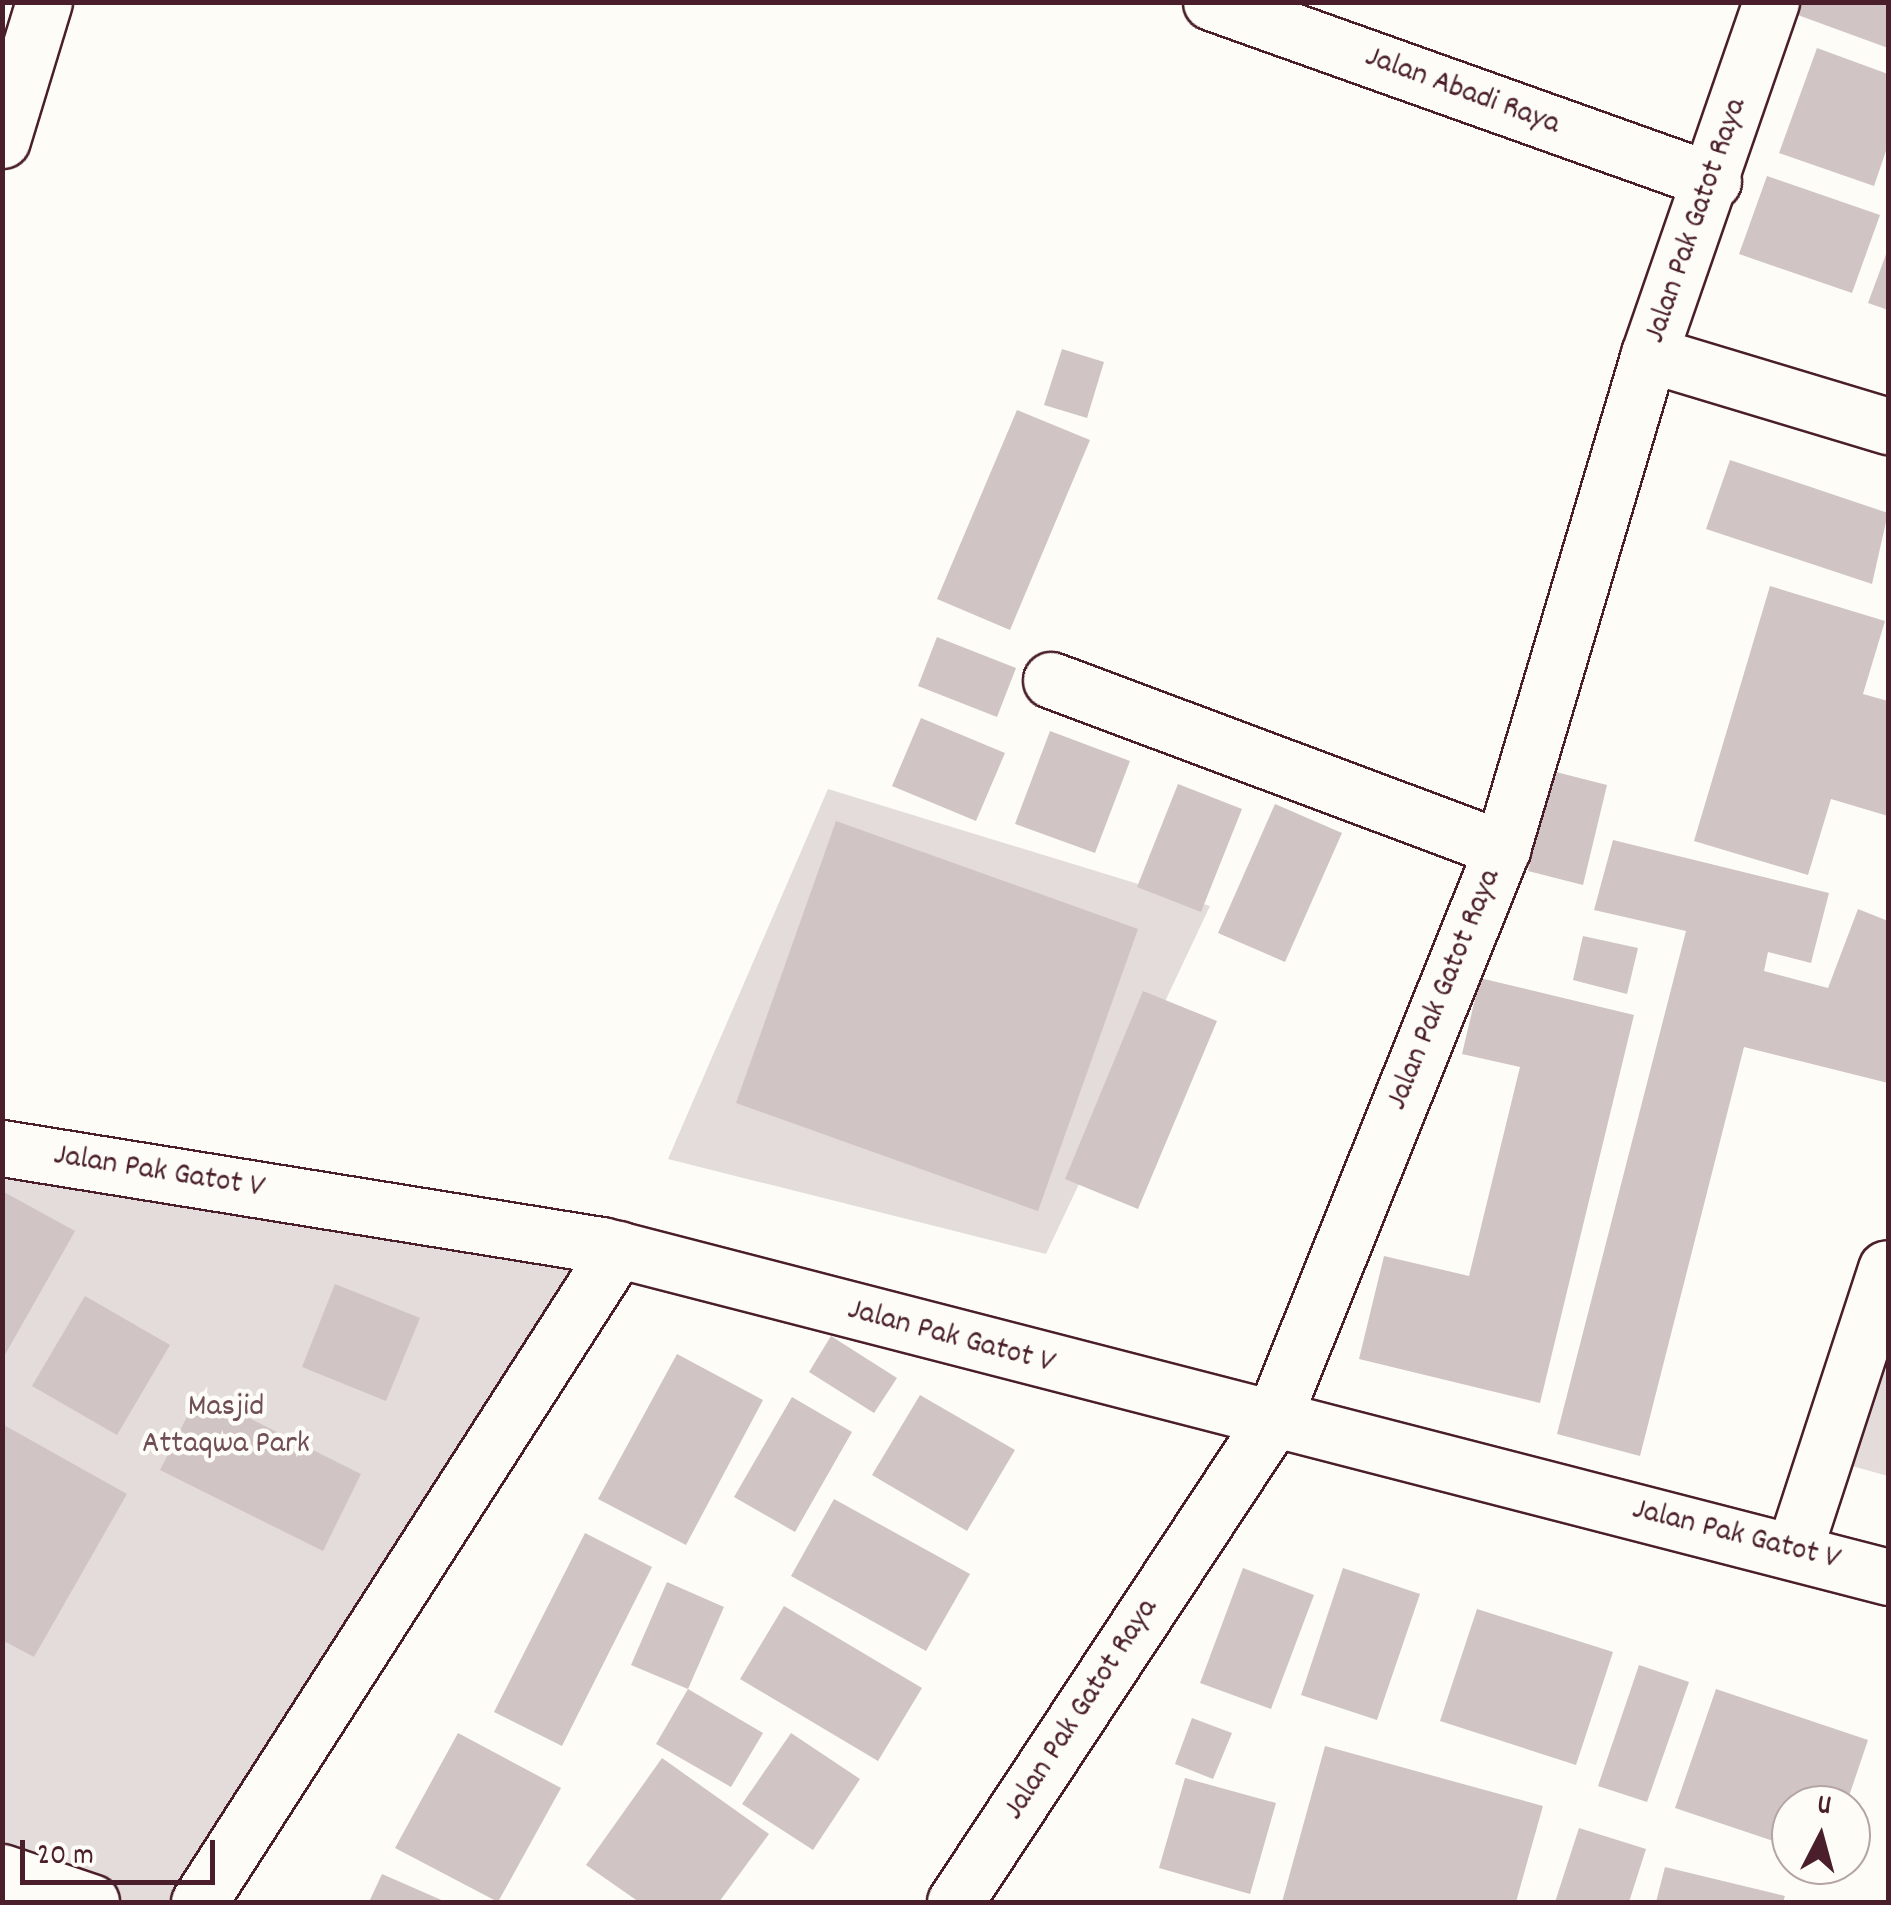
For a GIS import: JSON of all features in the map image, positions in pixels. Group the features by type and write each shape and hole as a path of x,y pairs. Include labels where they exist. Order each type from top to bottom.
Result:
{"street":[{"path":"3,135 44,2"},
{"name":"Jalan Abadi Raya","path":"1212,2 1713,181"},
{"name":"Jalan Pak Gatot Raya","path":"955,1902 1272,1422 1502,849 1650,354 1713,181 1771,2"},
{"path":"1650,354 1888,426"},
{"path":"1051,680 1502,849"},
{"name":"Jalan Pak Gatot V","path":"2,1148 618,1249 1272,1422 1795,1547 1888,1577"},
{"path":"198,1902 618,1249"},
{"path":"1795,1547 1886,1269"},
{"path":"2,1872 91,1902"}],"green space":[{"path":"828,789 1210,906 1046,1254 668,1159"},
{"name":"Masjid Attaqwa Park","path":"2,1163 603,1262 184,1902 123,1902 3,1842"},
{"path":"1888,1352 1888,1476 1852,1466"}],"building":[{"path":"1799,2 1888,2 1888,48 1795,14"},
{"path":"1817,48 1888,74 1888,145 1874,186 1779,153"},
{"path":"1767,176 1880,215 1852,293 1739,254"},
{"path":"1888,249 1888,310 1868,303"},
{"path":"1062,349 1104,362 1087,418 1044,405"},
{"path":"1017,410 1090,440 1010,630 937,599"},
{"path":"1730,460 1888,513 1872,584 1706,529"},
{"path":"1770,586 1885,621 1863,694 1888,701 1888,816 1831,799 1808,875 1694,841"},
{"path":"937,637 1016,668 997,717 918,686"},
{"path":"921,718 1005,753 976,821 892,786"},
{"path":"1050,731 1130,761 1095,853 1015,824"},
{"path":"1552,771 1607,785 1583,885 1528,871"},
{"path":"1178,784 1242,809 1201,912 1137,887"},
{"path":"1275,804 1342,833 1285,962 1218,933"},
{"path":"836,821 1138,929 1038,1211 736,1103"},
{"path":"1613,840 1829,893 1811,963 1768,952 1764,971 1828,988 1858,909 1888,921 1888,1083 1744,1047 1640,1456 1557,1434 1686,931 1594,910"},
{"path":"1583,936 1638,948 1627,994 1573,980"},
{"path":"1480,978 1634,1015 1540,1403 1359,1359 1384,1256 1469,1276 1520,1067 1462,1054"},
{"path":"1143,991 1217,1021 1138,1209 1065,1179"},
{"path":"2,1191 75,1231 2,1360"},
{"path":"335,1284 420,1318 386,1401 302,1367"},
{"path":"85,1296 170,1345 117,1435 32,1386"},
{"path":"831,1336 897,1378 874,1413 809,1372"},
{"path":"677,1354 763,1400 686,1545 598,1499"},
{"path":"199,1393 361,1474 323,1551 160,1470"},
{"path":"920,1395 1015,1450 967,1531 872,1475"},
{"path":"792,1397 852,1432 795,1532 734,1497"},
{"path":"2,1424 127,1494 34,1657 2,1640"},
{"path":"834,1499 970,1574 926,1651 791,1576"},
{"path":"585,1533 652,1567 562,1746 494,1712"},
{"path":"1243,1568 1314,1595 1271,1709 1200,1683"},
{"path":"1343,1568 1420,1594 1377,1720 1301,1695"},
{"path":"667,1582 724,1607 688,1689 631,1665"},
{"path":"784,1606 922,1688 878,1761 740,1679"},
{"path":"1477,1609 1613,1652 1576,1765 1440,1721"},
{"path":"1639,1665 1689,1682 1647,1802 1598,1786"},
{"path":"688,1689 763,1733 731,1787 656,1744"},
{"path":"1716,1689 1868,1740 1853,1785 1771,1785 1771,1840 1675,1808"},
{"path":"1192,1718 1232,1733 1213,1779 1175,1764"},
{"path":"458,1733 561,1788 498,1902 395,1848"},
{"path":"791,1733 860,1779 813,1850 742,1804"},
{"path":"1325,1746 1543,1806 1516,1902 1282,1902"},
{"path":"662,1758 769,1834 719,1902 639,1902 586,1865"},
{"path":"1185,1778 1276,1803 1250,1894 1159,1868"},
{"path":"1579,1828 1646,1849 1629,1902 1555,1902"},
{"path":"1665,1867 1785,1896 1783,1902 1656,1902"},
{"path":"382,1874 446,1902 369,1902"}]}
